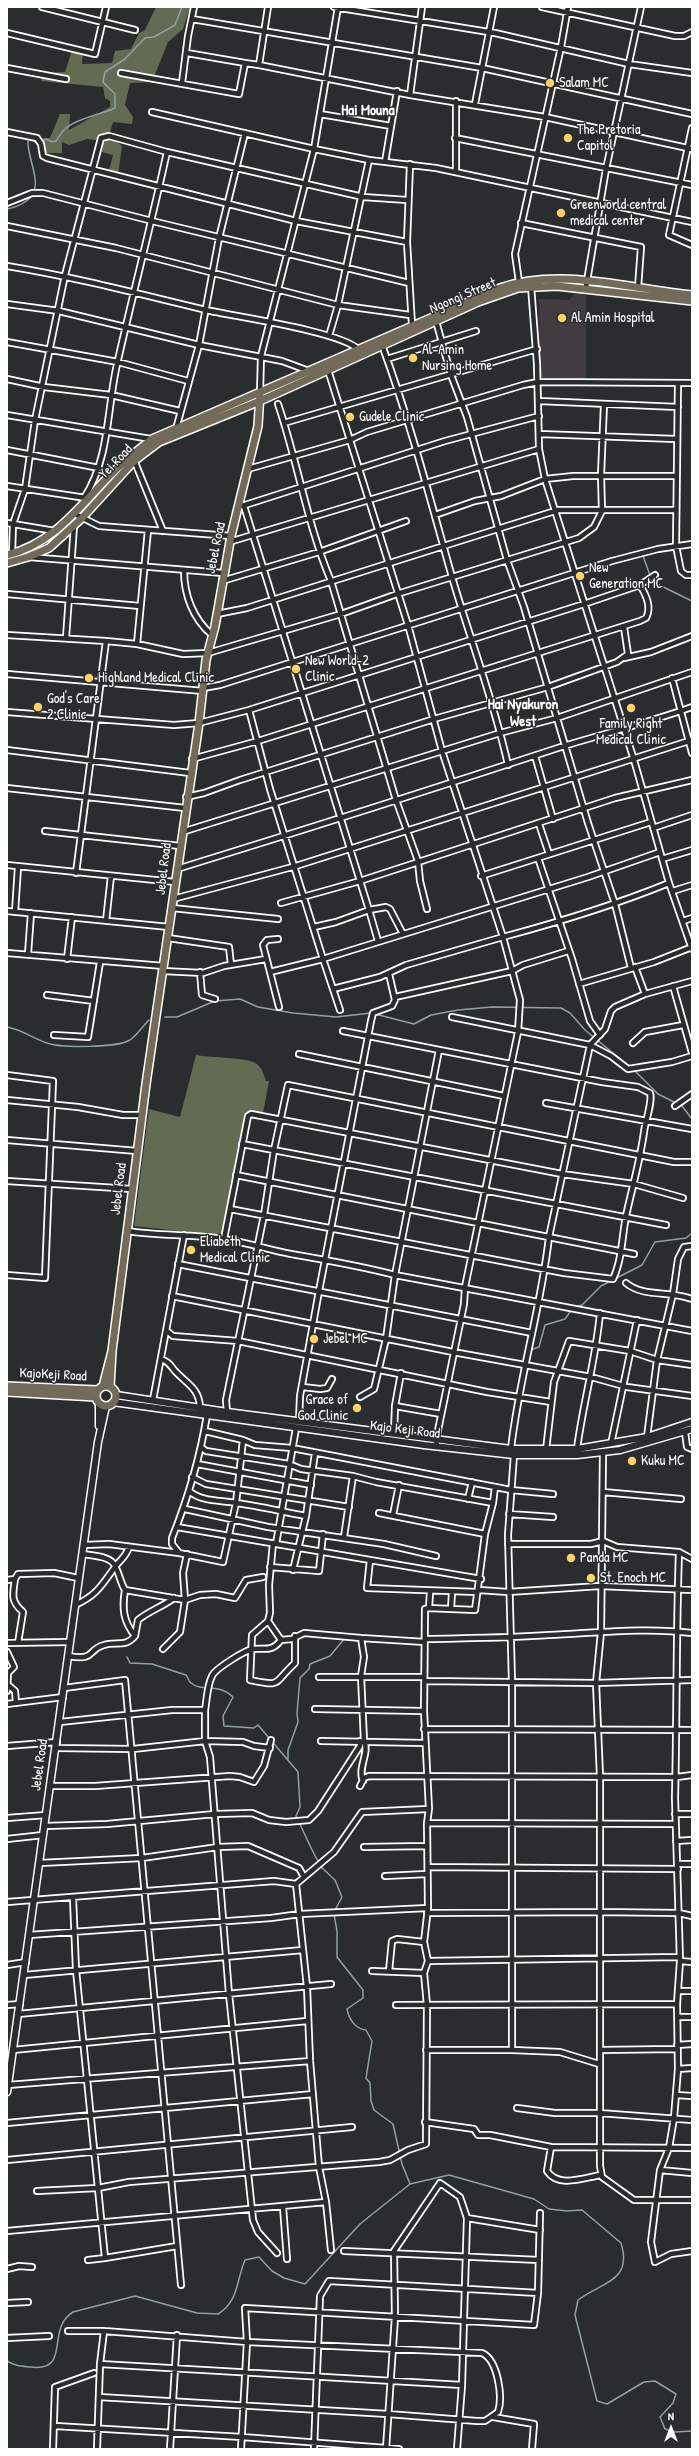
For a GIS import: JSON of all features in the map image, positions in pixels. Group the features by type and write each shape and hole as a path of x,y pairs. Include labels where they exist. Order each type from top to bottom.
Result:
{"main road":[{"name":"Ngongi Street","path":"260,401 436,321 502,293 530,284 558,279 692,301"},
{"name":"Ngongi Street","path":"260,393 412,325 500,288 519,282 530,284"},
{"name":"Ngongi Street","path":"639,292 692,295"},
{"name":"Jebel Road","path":"7,2092 9,2069 20,2004 60,1722 78,1578 83,1554 98,1442 102,1395 112,1351 141,1115 164,969 186,796 199,723 208,653 217,614 230,539 241,506 258,426 260,393"},
{"name":"Yei Road","path":"10,554 39,543 55,532 75,514 86,498 133,458 152,439 260,393"},
{"name":"Yei Road","path":"7,562 28,557 49,548 82,518 133,458 159,442 260,401"},
{"name":"KajoKeji Road","path":"7,1386 102,1395"},
{"name":"KajoKeji Road","path":"7,1392 102,1395"},
{"path":"102,1395 116,1395 113,1402 102,1395"},
{"name":"Kajo Keji Road","path":"116,1395 227,1412 394,1434 436,1444"},
{"name":"Kajo Keji Road","path":"113,1402 296,1428 436,1444 513,1452 577,1455 603,1452 672,1433 692,1422"},
{"name":"Kajo Keji Road","path":"513,1452 576,1449 685,1432 692,1429"}],"street":[{"path":"42,7 102,20 135,30"},
{"path":"7,33 95,54 106,7"},
{"path":"182,83 188,36 194,7"},
{"path":"259,65 268,7"},
{"path":"260,393 261,356 314,149 337,7 489,32 561,47 629,64 692,73"},
{"path":"410,94 422,7"},
{"path":"475,104 494,7"},
{"path":"542,7 675,36 684,36 692,32"},
{"path":"519,282 514,254 561,47 568,7"},
{"path":"587,284 599,203 605,186 606,169 641,7"},
{"path":"192,19 332,44 482,68 552,85 692,114"},
{"path":"187,53 545,117 614,134 690,149"},
{"path":"121,73 239,94 245,64"},
{"path":"7,68 66,79"},
{"path":"385,162 397,91"},
{"path":"456,101 456,172"},
{"path":"152,112 245,132 314,149 369,160 410,164 456,172 692,222"},
{"path":"320,114 392,126"},
{"path":"692,128 690,149 680,182 669,235 692,245"},
{"path":"7,132 37,138 41,144 43,156 47,158 296,221 407,242"},
{"path":"176,429 199,345 219,238 245,132"},
{"path":"10,554 13,524 25,489 29,454 44,387 65,275 100,141 105,136 235,168 306,182 362,197 407,200"},
{"path":"455,138 536,152 606,169 692,185"},
{"path":"7,486 86,498 93,484 99,468 107,433 111,395 125,327 144,257 167,152"},
{"path":"329,336 338,305 369,160"},
{"path":"410,164 407,200 407,242 410,315 412,325"},
{"path":"7,203 39,192 287,255 409,283"},
{"path":"521,223 594,236 641,247 639,292"},
{"path":"7,226 75,239 144,257 212,272 338,305 410,315"},
{"path":"7,266 65,275 135,291 205,310 329,336 352,344 358,349"},
{"path":"530,284 537,349 539,449 545,479 603,668 634,760 669,883 692,948 634,969"},
{"path":"7,304 59,311 199,345 261,356 308,371"},
{"path":"436,321 451,374 462,402 480,465 492,499 498,530 528,622 576,778 584,809 605,871 634,969 645,994"},
{"path":"387,359 476,331"},
{"path":"7,342 118,362 188,381"},
{"path":"382,346 407,420 452,577 492,704 508,765"},
{"path":"284,423 537,349"},
{"path":"328,370 408,626 424,688 452,784 481,876 503,937 520,1000 518,1032 510,1064 465,1287 436,1444"},
{"path":"7,379 44,387 111,395 180,411"},
{"path":"248,469 350,440 462,402 538,382 692,383"},
{"path":"678,383 676,439 676,546 681,571 686,575 692,575"},
{"path":"539,401 678,407"},
{"path":"278,404 303,488 319,552 342,614 386,768 406,831 418,861 420,881 427,909"},
{"path":"7,635 137,644 183,654 208,653 342,614 397,594 585,535 599,520 602,511 600,475 604,404"},
{"path":"7,415 107,433 152,439"},
{"path":"378,941 284,631 253,537 241,506 303,488 416,450 539,416"},
{"path":"539,434 676,439"},
{"path":"75,514 99,526 162,531 230,539 253,537 310,518 425,484 480,465 539,449"},
{"path":"7,450 99,468"},
{"path":"133,458 162,531"},
{"path":"435,515 476,501 492,499 545,479 600,475 676,476"},
{"path":"217,614 274,600 555,511 575,509 602,511 676,510"},
{"path":"222,581 319,552 378,530 406,522"},
{"path":"7,523 55,532"},
{"path":"66,638 67,600 74,525"},
{"path":"137,644 148,530"},
{"path":"7,674 203,690 517,592 574,572 636,554 692,544"},
{"path":"28,557 223,573"},
{"path":"184,570 184,584 192,609 212,635"},
{"path":"7,712 95,718 145,724 174,725 199,723 249,710 584,604 640,585 655,575"},
{"path":"192,759 258,741 424,688 482,672 640,621 648,615 649,609 645,594 640,585"},
{"path":"7,594 140,606"},
{"path":"624,627 629,651 624,658"},
{"path":"186,796 204,793 265,772 378,738 434,719 492,704 548,687 603,668 624,658 651,652 692,636"},
{"path":"76,873 106,641"},
{"path":"182,832 500,733 557,718 614,697 692,672"},
{"path":"672,678 692,753"},
{"path":"177,869 341,816 452,784 566,746 692,707"},
{"path":"249,710 250,720 258,741 265,772 296,866 323,959 340,1010"},
{"path":"173,899 296,866 690,741"},
{"path":"7,750 90,759 190,773"},
{"path":"535,756 553,819"},
{"path":"281,902 360,881 418,861 539,824 642,790 692,780"},
{"path":"7,788 185,808"},
{"path":"653,828 692,815"},
{"path":"481,876 651,822"},
{"path":"539,824 549,854"},
{"path":"45,831 180,846"},
{"path":"662,859 692,850"},
{"path":"270,972 323,959 605,871 660,852"},
{"path":"538,858 590,1021 600,1036"},
{"path":"7,866 175,882"},
{"path":"15,912 18,867"},
{"path":"106,921 110,876"},
{"path":"333,989 389,974 406,965 559,922 615,904 669,883"},
{"path":"673,891 692,885"},
{"path":"314,926 336,922 369,910 386,907 390,909 403,934"},
{"path":"172,908 278,919"},
{"path":"7,911 169,927"},
{"path":"28,954 31,913"},
{"path":"67,959 72,917"},
{"path":"683,921 692,918"},
{"path":"168,938 229,947 231,965"},
{"path":"278,939 267,940 262,945 279,1007"},
{"path":"395,997 512,971 523,965 568,951"},
{"path":"7,953 200,972 266,959"},
{"path":"54,1036 88,1037 100,962"},
{"path":"579,984 634,969 644,967 647,968"},
{"path":"200,972 202,995 215,998"},
{"path":"299,1421 303,1387 315,1324 319,1291 327,1259 331,1227 373,1013 394,1004 395,997 389,974"},
{"path":"512,2050 512,1682 508,1592 508,1544 513,1452 519,1397 539,1302 549,1237 568,1141 590,1045 605,1029 611,1011 615,1007 645,994 692,981"},
{"path":"452,1017 518,1032 590,1045 611,1056 628,1069 672,1062 692,1055 673,986"},
{"path":"47,995 94,1001"},
{"path":"633,1043 645,1032 683,1025"},
{"path":"230,1209 331,1227 545,1269 611,1280 614,1278 621,1251 626,1218 640,1156 645,1122 651,1102 650,1093 638,1087 582,1078 343,1031"},
{"path":"360,1397 374,1389 386,1339 395,1274 439,1050"},
{"path":"299,1054 504,1096"},
{"path":"7,1075 53,1081 45,1278 7,1274"},
{"path":"227,1412 226,1400 264,1215 268,1182 280,1119 289,1085 356,1100 640,1156 678,1163 692,1162"},
{"path":"676,1105 692,1094"},
{"path":"7,1100 123,1115 141,1115"},
{"path":"546,1103 645,1122 692,1129"},
{"path":"224,1239 242,1144 250,1114 349,1131 562,1174 634,1184 684,1198"},
{"path":"7,1140 137,1151"},
{"path":"242,1144 666,1225"},
{"path":"236,1176 634,1254"},
{"path":"7,1181 132,1189"},
{"path":"127,1231 154,1235 184,1235 224,1239 395,1274 692,1331"},
{"path":"153,1400 184,1235"},
{"path":"647,1438 657,1360 673,1294 681,1252 684,1247 692,1246"},
{"path":"178,1264 459,1320 532,1333"},
{"path":"626,1283 638,1291 673,1294 692,1299"},
{"path":"172,1296 453,1352 591,1377 652,1391 692,1396"},
{"path":"576,1449 582,1409 591,1377 600,1314"},
{"path":"611,1444 637,1320"},
{"path":"167,1331 176,1337 238,1341 309,1356 364,1365 378,1370 401,1373 448,1384 551,1402"},
{"path":"546,1450 554,1382 569,1341 630,1351 657,1360 692,1365"},
{"path":"161,1359 169,1362 175,1370 189,1382 200,1399 200,1407"},
{"path":"394,1434 395,1406 401,1373"},
{"path":"303,1387 320,1389 327,1388 332,1379"},
{"path":"395,1406 441,1414"},
{"path":"179,1553 172,1544 177,1527 185,1509 192,1477 202,1448 207,1415"},
{"path":"280,1640 268,1621 270,1606 270,1567 288,1480 289,1464 296,1428"},
{"path":"204,1431 243,1440 255,1445 292,1448 511,1490 553,1494"},
{"path":"685,1432 687,1447 692,1449"},
{"path":"84,1545 108,1544 187,1554 223,1562 236,1503 241,1472 243,1440"},
{"path":"202,1448 206,1451 289,1464 301,1468 354,1476 376,1482 493,1503"},
{"path":"601,2175 599,2113 600,1776 596,1682 601,1632 600,1586 603,1452"},
{"path":"293,1570 297,1548 306,1516 315,1453"},
{"path":"197,1464 310,1485"},
{"path":"344,1537 354,1476"},
{"path":"192,1477 206,1484 238,1488 262,1494 264,1492 349,1507"},
{"path":"468,1499 472,1482"},
{"path":"393,1515 399,1485"},
{"path":"36,2191 98,2188 129,2182 390,2160 408,2150 426,2144 427,2005 424,1973 428,1961 424,1942 427,1911 427,1823 429,1810 424,1729 425,1609 475,1610 481,1579 485,1534 493,1503 495,1487"},
{"path":"189,1491 195,1496 207,1500 236,1503 306,1516"},
{"path":"603,1492 681,1499"},
{"path":"185,1509 233,1518 268,1527 279,1527 302,1532 344,1537 384,1544 436,1556"},
{"path":"379,1513 485,1534"},
{"path":"509,1514 553,1517"},
{"path":"177,1527 481,1579"},
{"path":"270,1567 319,1571 323,1534"},
{"path":"508,1544 590,1544 602,1541 617,1547 679,1552 692,1559"},
{"path":"75,1605 97,1592 115,1566 125,1558 129,1547"},
{"path":"679,1552 677,1588 677,1777 675,1814 680,1959 677,2004 678,2069 674,2118 669,2148 660,2170 658,2201 650,2242 655,2262 671,2254 692,2251"},
{"path":"83,1554 110,1560 115,1566 120,1583 125,1590 124,1617 127,1627 135,1636"},
{"path":"163,1649 180,1632 185,1600 183,1573 187,1554"},
{"path":"370,1560 367,1588 430,1592 508,1592 600,1586 640,1589 677,1588 692,1590"},
{"path":"18,1643 23,1612 14,1605 12,1599 15,1579 18,1574 54,1573 78,1578"},
{"path":"125,1590 185,1600 200,1595 216,1594 235,1598 246,1580 262,1577"},
{"path":"7,1580 15,1579"},
{"path":"429,1608 430,1592"},
{"path":"451,1609 452,1592"},
{"path":"68,1656 80,1658 88,1656 99,1646 110,1644 122,1645 135,1636 138,1620 148,1612 166,1604 174,1598"},
{"path":"268,1621 252,1635 250,1650 250,1680 271,1684 278,1683 295,1663 295,1636"},
{"path":"277,2253 258,2232 252,2220 252,2207 246,2173 244,2137 229,1994 212,1777 210,1757 205,1741 205,1710 212,1676 216,1669 250,1650 267,1650 280,1640 292,1639 295,1636 304,1633 361,1638 425,1640 511,1638 601,1632 678,1631 692,1633"},
{"path":"45,1826 137,1821 215,1814 252,1813 269,1820 286,1822 309,1820 314,1816 328,1797 362,1741 361,1676 364,1657 361,1638"},
{"path":"7,1643 70,1642"},
{"path":"7,1652 14,1667 8,1673 7,1691"},
{"path":"319,1677 361,1676 512,1682 692,1680"},
{"path":"64,1688 125,1680 136,1784 137,1821 152,1964 180,2285"},
{"path":"8,1685 15,1691 16,1703"},
{"path":"7,1704 63,1697"},
{"path":"315,1709 424,1711"},
{"path":"60,1722 128,1714 205,1710"},
{"path":"424,1729 599,1728 692,1730"},
{"path":"50,1786 136,1784 212,1777 240,1777 254,1782 264,1766 271,1740"},
{"path":"7,1746 56,1745 132,1749 205,1741 243,1742 254,1746 270,1748"},
{"path":"321,1741 425,1743"},
{"path":"362,1741 366,1746 361,1775 363,1781"},
{"path":"360,1786 369,1776 512,1778 600,1776 677,1777 692,1774"},
{"path":"296,1884 334,1852 362,1812 429,1810"},
{"path":"675,1814 692,1814"},
{"path":"7,1818 46,1815"},
{"path":"427,1823 599,1822 675,1824"},
{"path":"7,1839 44,1835"},
{"path":"676,1841 692,1840"},
{"path":"40,1863 142,1858 218,1847 248,1846 258,1849 299,1868 304,1876"},
{"path":"364,1847 428,1846"},
{"path":"428,1867 600,1868 678,1867 692,1864"},
{"path":"385,1876 427,1874"},
{"path":"7,1902 274,1881 296,1884"},
{"path":"296,1884 307,1987 307,2021 319,2167 326,2202 331,2250"},
{"path":"73,1898 76,1970 105,2258"},
{"path":"29,1935 300,1914 427,1911 512,1914 600,1912 678,1913 692,1916"},
{"path":"389,1971 392,1941 397,1939 424,1942"},
{"path":"24,1975 303,1950"},
{"path":"428,1961 600,1958 680,1959 692,1962"},
{"path":"7,1965 26,1962"},
{"path":"372,1971 424,1973"},
{"path":"18,2014 331,1984"},
{"path":"678,1991 692,1991"},
{"path":"7,2006 20,2004"},
{"path":"396,2005 677,2004"},
{"path":"678,2017 692,2017"},
{"path":"13,2050 307,2021"},
{"path":"600,2050 677,2047 692,2044"},
{"path":"426,2050 512,2050 560,2052 599,2064"},
{"path":"8,2085 87,2080 310,2061"},
{"path":"678,2069 692,2068"},
{"path":"7,2123 313,2094"},
{"path":"676,2095 692,2096"},
{"path":"517,2108 555,2113 599,2113 674,2118 678,2121 692,2120"},
{"path":"425,2122 474,2129 478,2135 490,2135 551,2147 600,2146 692,2148"},
{"path":"7,2160 352,2127"},
{"path":"551,2147 547,2171 552,2178 560,2181 601,2175 634,2200 692,2200"},
{"path":"660,2170 692,2173"},
{"path":"386,2449 395,2316 394,2251 440,2183 460,2197 467,2218 462,2385 457,2449"},
{"path":"7,2231 174,2216 252,2207 283,2207 326,2202"},
{"path":"283,2207 287,2259"},
{"path":"241,2449 247,2342 245,2308 534,2325 538,2293 540,2213"},
{"path":"467,2218 540,2230"},
{"path":"88,2260 177,2246"},
{"path":"344,2251 394,2251 539,2260"},
{"path":"7,2269 20,2266 32,2267"},
{"path":"314,2449 320,2296 329,2281 464,2287 538,2293"},
{"path":"7,2303 28,2302"},
{"path":"68,2331 104,2331 177,2335 247,2342 318,2344 485,2354 493,2366 500,2392 500,2407 493,2417 484,2421 99,2397"},
{"path":"97,2449 100,2364 104,2331"},
{"path":"170,2449 177,2335"},
{"path":"7,2338 49,2336"},
{"path":"100,2364 317,2378 462,2385"},
{"path":"53,2449 56,2387 94,2373"},
{"path":"493,2417 534,2424 532,2449"},
{"path":"55,2426 242,2437 399,2449"}],"shaded area":[{"name":"Al Amin Hospital","path":"574,293 586,295 586,380 540,379 539,299 570,300"}],"green space":[{"path":"156,7 190,7 183,29 168,42 152,82 130,83 125,105 133,117 132,124 113,122 109,136 122,146 118,175 109,171 113,155 102,152 103,141 87,139 69,145 62,142 62,153 45,153 42,138 50,138 60,114 70,114 69,130 110,107 110,101 105,98 103,87 41,81 42,73 65,72 72,50 83,52 82,64 112,63 115,51 131,49 139,33 145,30"},
{"path":"196,1055 252,1062 259,1066 266,1081 269,1081 263,1113 253,1111 245,1113 224,1236 134,1226 149,1109 180,1117"}],"waterway":[{"path":"7,209 16,207 25,202 35,189 28,141 31,139 39,145 46,139 52,142 56,141 63,131 71,125 83,119 115,108 115,94 103,82 105,72 125,59 145,38 154,37 175,25 182,7"},
{"path":"643,556 651,578 655,583 692,601"},
{"path":"165,1017 177,1017 215,1001 240,999 258,1007 293,1013 336,1017 371,1013"},
{"path":"375,1014 414,1024 431,1015 458,1010 492,1007 561,1008 570,1013 585,1030 630,1067"},
{"path":"7,1027 54,1045 102,1046 114,1045 130,1040 149,1020"},
{"path":"633,1069 658,1094 682,1106 692,1119"},
{"path":"575,1307 582,1305 601,1286 642,1265 655,1242 686,1238 692,1233"},
{"path":"530,1350 539,1347 545,1325 565,1319 572,1309"},
{"path":"502,1363 520,1366"},
{"path":"288,1759 288,1750 298,1722 297,1713 300,1678 309,1669 310,1664 330,1656 345,1638"},
{"path":"127,1657 130,1663 152,1664 186,1675 190,1682 196,1686 221,1690 233,1697 223,1716 224,1726 254,1728 258,1725 298,1772 300,1807 296,1816 314,1855 319,1862"},
{"path":"320,1866 335,1880 342,1897 335,1910"},
{"path":"334,1914 337,1931 337,1957 363,1990 363,1998 347,2009 353,2023 359,2028 366,2030 372,2041 366,2078 370,2083 371,2101 374,2110 393,2124 402,2164 410,2184"},
{"path":"7,2361 13,2364 31,2367 43,2367 51,2363 55,2356 60,2328 65,2319 73,2312 135,2296 197,2313 218,2314 230,2303 236,2290 245,2260 259,2257 272,2271 284,2278 305,2284 360,2224 410,2184 449,2175 534,2199 549,2209 567,2211 582,2210 621,2243 624,2256 623,2266 619,2273 613,2279 578,2300 575,2315 597,2401 607,2404 644,2382 655,2381 676,2394 673,2403 660,2417 665,2429 675,2432 692,2431"}],"place":[{"name":"Salam MC","path":"550,83"},
{"name":"The Pretoria Capitol","path":"568,138"},
{"name":"Greenworld central medical center","path":"561,213"},
{"name":"Al Amin Hospital","path":"562,318"},
{"name":"Al-Amin Nursing Home","path":"413,358"},
{"name":"Gudele Clinic","path":"350,417"},
{"name":"New Generation MC","path":"580,576"},
{"name":"New World-2 Clinic","path":"296,669"},
{"name":"Highland Medical Clinic","path":"89,678"},
{"name":"God's Care 2 Clinic","path":"38,707"},
{"name":"Family Right Medical Clinic","path":"631,708"},
{"name":"Eliabeth Medical Clinic","path":"191,1250"},
{"name":"Jebel MC","path":"314,1339"},
{"name":"Grace of God Clinic","path":"357,1408"},
{"name":"Kuku MC","path":"632,1461"},
{"name":"Panda MC","path":"571,1558"},
{"name":"St. Enoch MC","path":"591,1578"}],"district":[{"name":"Hai Mouna","path":"368,111"},
{"name":"Hai Nyakuron West","path":"523,714"}]}
